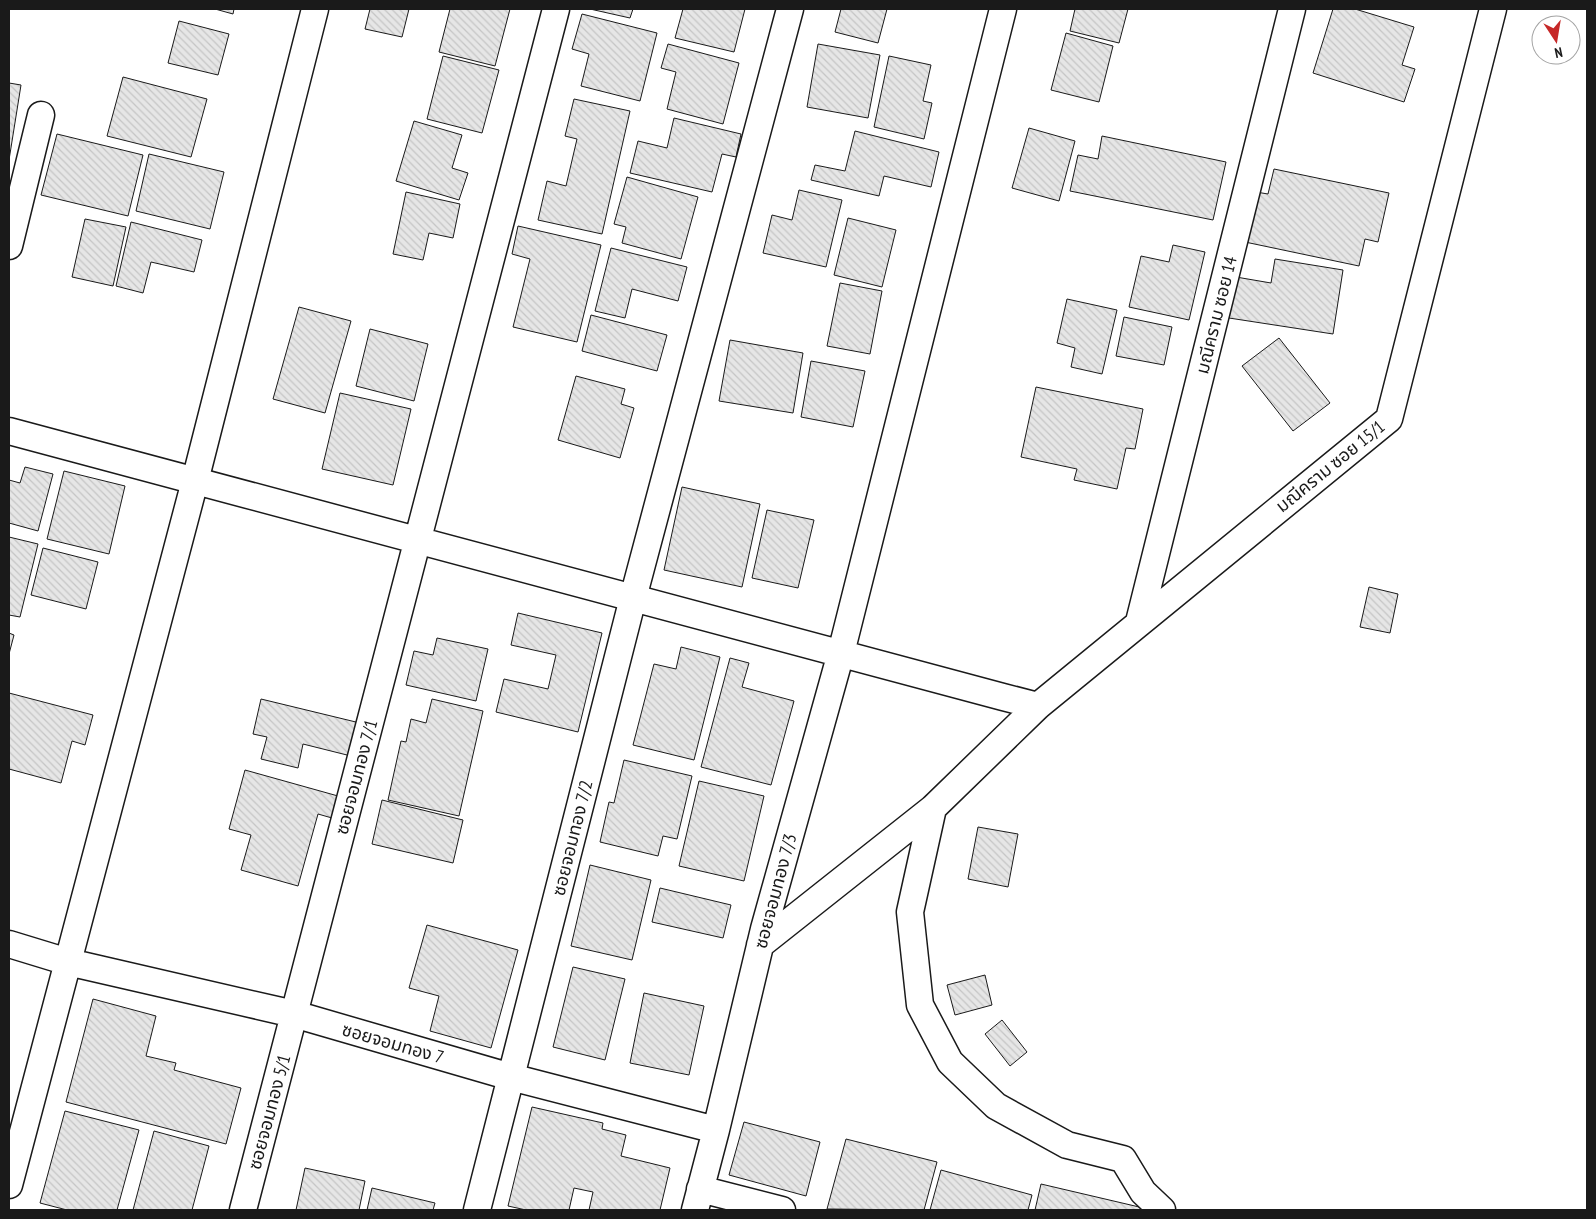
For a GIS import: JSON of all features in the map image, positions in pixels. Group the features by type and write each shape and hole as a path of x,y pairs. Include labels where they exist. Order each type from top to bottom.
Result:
{"street":[{"path":"9,1185 196,481 315,9"},
{"name":"ซอยจอมทอง 7/1","path":"294,1014 556,9"},
{"name":"ซอยจอมทอง 7/2","path":"477,1210 633,598 790,9"},
{"name":"ซอยจอมทอง 7/3","path":"698,1200 760,945 841,653 1002,9"},
{"name":"มณีคราม ซอย 14","path":"1139,622 1292,9"},
{"name":"มณีคราม ซอย 15/1","path":"760,945 933,808 1038,706 1389,419 1493,9"},
{"path":"9,246 41,116"},
{"path":"9,431 841,653 1002,698 1038,706"},
{"path":"933,808 910,912 920,1005 950,1062 996,1106 1067,1144 1123,1159 1143,1192 1162,1210"},
{"name":"ซอยจอมทอง 7","path":"9,944 68,962 294,1014 511,1077 716,1130"},
{"name":"ซอยจอมทอง 5/1","path":"243,1210 294,1014"},
{"path":"698,1200 782,1210"}],"building":[{"path":"215,9 234,9 233,14"},
{"path":"370,9 409,9 402,37 365,29"},
{"path":"450,9 510,9 495,66 439,52"},
{"path":"590,9 633,9 630,18"},
{"path":"683,9 745,9 734,52 675,38"},
{"path":"841,9 887,9 878,43 835,32"},
{"path":"1075,9 1128,9 1119,43 1070,31"},
{"path":"1333,9 1355,9 1414,27 1402,65 1415,69 1404,102 1313,73"},
{"path":"582,14 657,33 640,101 581,86 589,54 572,49"},
{"path":"179,21 229,34 218,75 168,63"},
{"path":"1066,33 1113,46 1099,102 1051,90"},
{"path":"668,44 739,63 723,124 667,109 676,72 661,68"},
{"path":"818,44 880,55 868,118 807,107"},
{"path":"443,56 499,70 482,133 427,119"},
{"path":"889,56 931,65 923,101 932,103 924,139 874,127"},
{"path":"123,77 207,99 191,157 107,136"},
{"path":"9,83 21,85 9,160"},
{"path":"574,99 630,111 602,234 538,220 547,181 566,186 577,139 565,136"},
{"path":"674,118 741,134 736,157 722,154 712,192 630,173 638,141 667,148"},
{"path":"414,121 462,135 452,168 468,173 459,200 396,181"},
{"path":"1029,128 1075,141 1059,201 1012,188"},
{"path":"855,131 939,152 931,187 884,176 879,196 811,180 815,165 845,171"},
{"path":"57,134 143,155 128,216 41,195"},
{"path":"1102,136 1226,162 1213,220 1070,191 1078,155 1098,159"},
{"path":"149,154 224,172 210,229 136,211"},
{"path":"1274,169 1389,193 1378,242 1365,239 1359,266 1245,242 1256,192 1268,194"},
{"path":"627,177 698,197 681,259 622,243 626,227 614,224"},
{"path":"799,190 842,200 826,267 763,253 772,215 792,220"},
{"path":"406,192 460,204 453,238 429,233 423,260 393,254"},
{"path":"848,218 896,230 882,287 834,275"},
{"path":"85,219 126,227 113,286 72,277"},
{"path":"131,222 202,240 194,272 151,262 143,293 116,286"},
{"path":"518,226 601,245 577,342 513,327 530,259 512,254"},
{"path":"1173,245 1205,252 1189,320 1129,307 1141,256 1169,262"},
{"path":"611,248 687,267 678,301 632,289 625,318 595,311"},
{"path":"1275,259 1343,270 1333,334 1229,318 1236,277 1271,283"},
{"path":"840,283 882,291 870,354 827,346"},
{"path":"1067,299 1117,310 1102,374 1071,367 1075,348 1057,343"},
{"path":"299,307 351,321 325,413 273,399"},
{"path":"591,315 667,335 657,371 582,351"},
{"path":"1124,317 1172,327 1164,365 1116,356"},
{"path":"370,329 428,344 414,401 356,386"},
{"path":"1279,338 1330,403 1293,431 1242,366"},
{"path":"730,340 803,353 793,413 719,401"},
{"path":"811,361 865,371 853,427 801,417"},
{"path":"576,376 625,389 621,404 634,408 620,458 558,440"},
{"path":"1036,387 1143,409 1135,449 1126,448 1117,489 1074,480 1077,469 1021,457"},
{"path":"340,393 411,409 393,485 322,469"},
{"path":"25,467 53,474 38,531 9,523 9,480 20,483"},
{"path":"64,471 125,486 109,554 47,539"},
{"path":"682,487 760,504 742,587 664,570"},
{"path":"767,510 814,520 798,588 752,578"},
{"path":"9,537 38,544 20,617 9,615"},
{"path":"43,548 98,562 86,609 31,595"},
{"path":"1369,587 1398,594 1390,633 1360,627"},
{"path":"518,613 602,633 578,732 496,712 504,679 548,689 556,655 511,645"},
{"path":"9,633 14,635 9,654"},
{"path":"437,638 488,649 476,701 406,685 414,651 433,655"},
{"path":"681,647 720,657 694,760 633,745 654,664 676,669"},
{"path":"730,658 749,663 742,687 794,701 771,785 701,767"},
{"path":"9,693 93,715 85,745 72,741 61,783 9,769"},
{"path":"261,699 360,723 351,756 303,744 298,768 261,759 267,737 253,734"},
{"path":"432,699 483,711 459,816 388,800 401,741 406,742 411,719 426,723"},
{"path":"624,760 692,776 677,839 663,836 658,856 600,842 609,802 614,803"},
{"path":"245,770 338,796 332,818 318,814 298,886 241,870 251,835 229,829"},
{"path":"699,781 764,796 744,881 679,866"},
{"path":"382,800 463,820 453,863 372,844"},
{"path":"978,827 1018,834 1008,887 968,879"},
{"path":"590,865 651,880 632,960 571,946"},
{"path":"660,888 731,905 723,938 652,922"},
{"path":"427,925 518,950 491,1048 430,1031 439,996 409,988"},
{"path":"573,967 625,979 605,1060 553,1047"},
{"path":"985,975 992,1005 955,1015 947,985"},
{"path":"644,993 704,1006 689,1075 630,1063"},
{"path":"93,999 156,1016 146,1056 176,1063 174,1070 241,1088 226,1144 66,1102"},
{"path":"1002,1020 1027,1052 1010,1066 985,1034"},
{"path":"532,1107 603,1123 602,1129 626,1135 621,1156 670,1168 660,1210 589,1210 593,1192 574,1188 569,1210 526,1210 508,1206"},
{"path":"65,1111 139,1130 117,1210 67,1210 40,1203"},
{"path":"744,1122 820,1142 806,1196 729,1175"},
{"path":"154,1131 209,1146 192,1210 133,1210"},
{"path":"846,1139 937,1162 924,1210 827,1209"},
{"path":"305,1168 365,1181 359,1210 296,1210"},
{"path":"941,1170 1032,1195 1028,1210 930,1210"},
{"path":"1041,1184 1152,1210 1035,1210"},
{"path":"372,1188 435,1203 433,1210 367,1210"}]}
